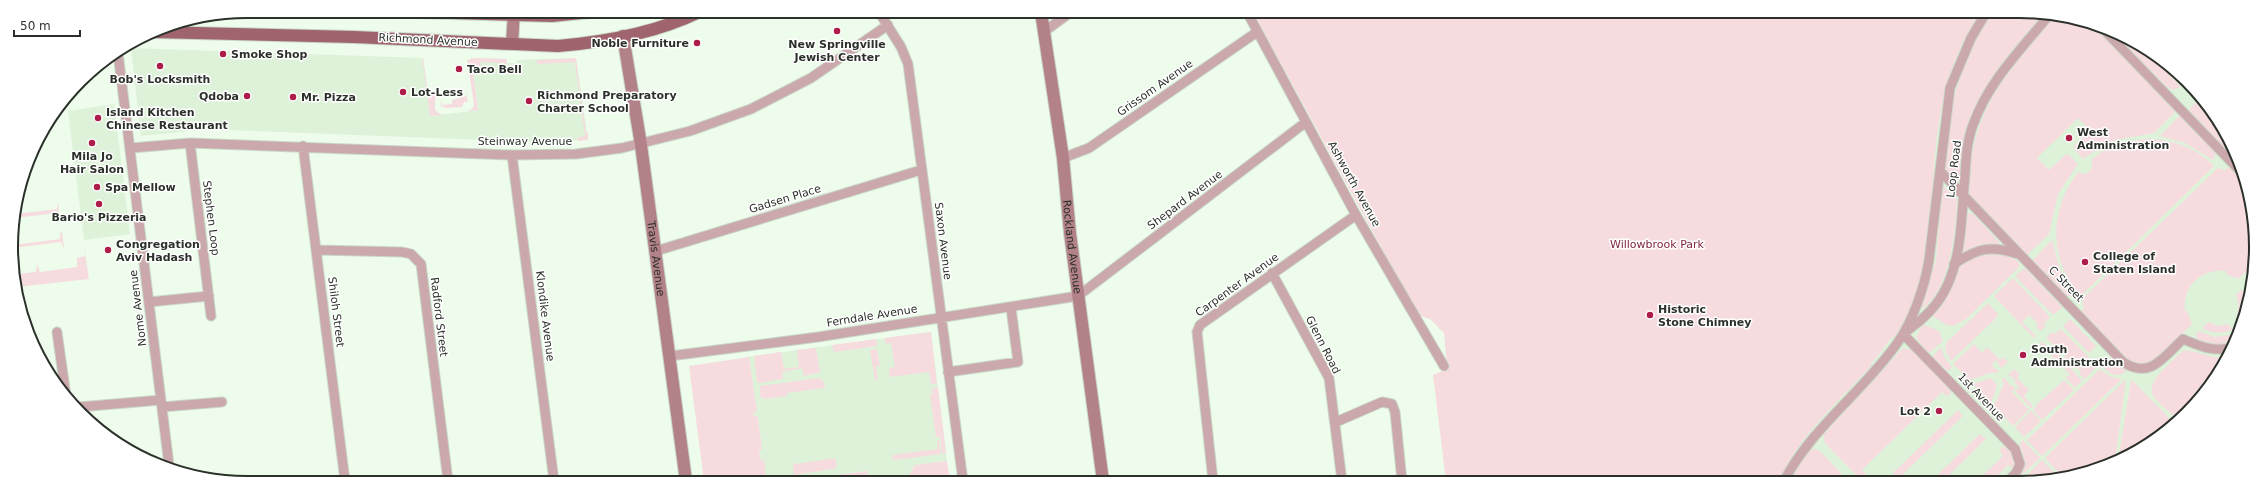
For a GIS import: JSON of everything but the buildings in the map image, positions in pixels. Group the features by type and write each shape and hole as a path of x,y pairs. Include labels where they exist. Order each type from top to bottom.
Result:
{"main road":[{"name":"Richmond Avenue","path":"166,32 354,37 558,46 589,43 623,36 658,28 684,18"}],"street":[{"path":"512,44 514,18"},
{"name":"Saxon Avenue","path":"883,18 908,64 940,318 962,476"},
{"name":"Rockland Avenue","path":"1042,18 1063,158 1078,296 1102,476"},
{"path":"1045,31 1063,18"},
{"name":"Ashworth Avenue","path":"1249,18 1356,215 1444,366"},
{"name":"Loop Road","path":"1787,476 1801,452 1880,365 1903,334 1926,279 1933,242 1950,88 1971,38 1983,18"},
{"name":"Loop Road","path":"1903,334 1923,318 1936,304 1944,291 1954,264 1958,243 1968,145 1982,103 2005,68 2045,19"},
{"name":"Steinway Avenue","path":"131,148 190,143 303,146 512,155 576,154 641,145 721,121 783,94 834,64 888,25"},
{"name":"Grissom Avenue","path":"1063,158 1089,148 1257,32"},
{"name":"Travis Avenue","path":"623,36 641,145 685,476"},
{"path":"2110,36 2234,165"},
{"name":"Nome Avenue","path":"119,58 169,462"},
{"name":"Shepard Avenue","path":"1078,296 1306,122"},
{"name":"Stephen Loop","path":"190,143 211,316"},
{"name":"Shiloh Street","path":"303,146 344,476"},
{"name":"Klondike Avenue","path":"512,155 553,476"},
{"name":"Gadsen Place","path":"656,251 921,170"},
{"name":"C Street","path":"1940,171 2123,362 2132,368 2140,369 2154,366 2183,339 2214,350 2225,349"},
{"name":"Carpenter Avenue","path":"1213,476 1198,329 1205,320 1356,215"},
{"path":"1954,264 1969,254 1982,249 1998,248 2019,254"},
{"name":"Radford Street","path":"316,250 402,252 411,254 421,264 447,476"},
{"name":"Glenn Road","path":"1272,273 1329,378 1336,422 1341,476"},
{"path":"149,302 209,296"},
{"name":"Ferndale Avenue","path":"670,356 788,341 1011,308 1078,296"},
{"path":"948,372 1018,362 1011,308"},
{"path":"57,332 64,385"},
{"name":"1st Avenue","path":"1903,334 2015,449 2020,464 2013,476"},
{"path":"83,407 222,402"},
{"path":"1336,422 1382,402 1392,404 1395,412 1401,476"}],"shaded area":[{"name":"College of Staten Island","path":"1963,18 2035,18 2065,22 2094,30 2108,35 2147,57 2159,65 2182,85 2202,108 2232,159 2245,202 2249,232 2249,262 2245,292 2232,335 2218,362 2202,386 2182,409 2159,429 2108,459 2065,472 2035,476 1774,476 1923,141"},
{"path":"134,48 423,58 431,116 478,110 471,58 507,59 507,63 517,63 517,60 576,58 588,140 537,142 227,130 199,130 141,136 131,50"},
{"path":"114,104 130,234 84,240 68,111"},
{"path":"931,332 947,461 915,465 909,476 868,476 867,471 830,476 763,476 745,357"}],"green space":[{"name":"Willowbrook Park","path":"1256,18 1977,18 1958,52 1944,95 1934,161 1929,246 1921,283 1915,298 1906,318 1894,338 1892,337 1873,362 1867,364 1873,364 1809,433 1797,448 1781,476 1445,476 1433,375 1444,370 1447,366 1444,333 1430,319 1418,315"},
{"path":"1989,18 2039,19 1994,74 1978,101 1967,131 1960,179 1957,182 1946,172 1943,166 1949,124 1957,86 1963,68 1980,32"},
{"path":"2052,20 2065,22 2103,33 2177,110 2154,133 2116,140 2099,148 2083,159 2074,149 2074,146 2090,130 2078,118 2037,158 2049,170 2068,154 2078,164 2058,194 2049,234 2026,256 1970,197 1968,189 1975,140 1982,119 1991,100 2027,49"},
{"path":"2125,44 2159,65 2181,87 2174,90 2167,87"},
{"path":"422,58 428,94 435,94 435,109 443,115 430,116"},
{"path":"471,58 507,59 505,70 504,63 481,62 480,70 473,72 478,110 468,111 473,108 474,104 467,59 471,60"},
{"path":"576,58 586,133 588,133 588,140 578,141 577,138 585,136 575,62 537,64 537,60"},
{"path":"466,92 468,102 464,102 462,107 446,108 441,106 441,99 442,105 452,104 452,100 466,96"},
{"path":"2196,102 2210,120 2225,148 2189,110"},
{"path":"2179,116 2182,116 2217,151 2213,160 2185,143 2160,136"},
{"path":"2147,139 2156,139 2184,146 2200,154 2214,166 2081,296 2070,282 2063,266 2058,251 2056,235 2062,203 2068,187 2078,172 2085,174 2091,170 2091,160 2097,155 2117,145"},
{"path":"2232,167 2237,173 2245,202 2249,232 2248,270 2238,279 2226,274 2226,271 2217,271 2209,272 2195,280 2190,287 2185,302 2185,311 2187,311 2192,324 2156,359 2142,365 2128,361 2081,313 2084,308 2082,299 2218,168 2224,170"},
{"path":"1944,187 1957,199 1953,242 1950,258 1939,288 1932,300 1922,309 1921,307 1936,260 1942,189"},
{"path":"58,202 60,219 57,213 20,217 20,213 57,209"},
{"path":"1968,213 1973,214 1999,242 2000,245 1962,254"},
{"path":"62,232 64,249 61,242 18,247 18,244 60,239 60,233"},
{"path":"83,240 89,279 21,287 20,274 36,272 37,264 40,272 77,267 77,258 85,256"},
{"path":"2052,240 2060,269 2074,294 2066,297 2031,262"},
{"path":"1987,252 2009,256 2020,264 2019,267 1966,319 1953,326 1947,325 1931,315 1960,265"},
{"path":"2025,268 2062,307 2053,315 2017,278 2016,275"},
{"path":"2013,278 2050,317 2044,324 2046,326 2040,331 2036,327 2038,324 2029,315 2022,322 2036,336 2034,338 1994,296"},
{"path":"2242,289 2244,294 2238,316 2237,315 2239,304 2236,295"},
{"path":"1988,303 1998,314 1995,319 1951,361 1946,352 1946,343"},
{"path":"2070,319 2096,346 2089,353 2063,326"},
{"path":"2208,322 2218,326 2227,324 2233,329 2225,332 2213,332 2202,328"},
{"path":"1923,324 1939,331 1943,341 1929,353 1916,338"},
{"path":"2061,329 2097,366 2085,379 2079,374 2081,372 2077,367 2075,369 2064,358 2066,356 2046,338 2052,332 2054,334"},
{"path":"2199,331 2214,337 2232,335 2228,343 2214,345 2197,339 2196,334"},
{"path":"931,332 937,384 931,384 929,372 890,377 889,368 895,367 891,343 886,344 884,338"},
{"path":"876,339 877,346 834,352 832,345"},
{"path":"2042,342 2049,348 2051,346 2082,381 2075,388 2066,378 2070,374 2040,344"},
{"path":"1974,344 1982,353 1987,347 2000,360 2003,357 2008,362 2001,368 1996,360 1992,364 1994,369 1996,368 1999,371 1995,374 1993,372 1969,380 1953,364"},
{"path":"1941,347 1944,357 1952,367 1948,371 1932,357"},
{"path":"816,348 820,372 804,376 802,368 782,372 783,379 759,383 757,381 754,356 781,352 784,369 799,367 797,350"},
{"path":"1903,348 1912,350 1950,389 1951,393 1947,396 1942,392 1862,470 1867,476 1857,476 1825,443 1823,435"},
{"path":"877,349 880,366 876,366 878,379 875,380 870,350"},
{"path":"2183,351 2220,358 2202,386 2174,416 2158,402 2152,391 2152,385 2156,378"},
{"path":"749,357 757,412 753,412 754,416 758,417 762,450 759,451 760,460 764,459 766,476 703,476 689,366"},
{"path":"2111,358 2126,371 2120,375 2117,375 2105,369 2103,367"},
{"path":"2014,369 2020,375 2017,378 2029,390 2024,396 2033,406 2031,408 2015,391 2019,387 2014,381 2015,379 2008,375"},
{"path":"2100,369 2111,377 2122,379 2042,456 2027,440"},
{"path":"819,378 824,382 825,388 787,393 787,396 764,399 760,396 760,386"},
{"path":"1991,378 1997,385 1991,403 1973,384"},
{"path":"2005,378 2010,386 2012,385 2015,388 2012,392 2029,410 2013,426 1994,406 2004,383 2001,381"},
{"path":"2126,379 2116,455 2094,464 2059,473 2045,458"},
{"path":"2064,380 2074,390 2042,420 2033,410 2036,407 2035,406"},
{"path":"2132,380 2170,419 2147,437 2119,453"},
{"path":"938,387 946,453 942,454 940,437 936,437 930,395 933,394 932,388"},
{"path":"1958,410 1963,416 1901,476 1896,476 1893,473"},
{"path":"2031,411 2041,421 2024,437 2015,427"},
{"path":"1980,434 1986,439 1948,476 1936,476"},
{"path":"937,440 939,440 941,454 893,460 892,455 938,449"},
{"path":"2023,440 2040,458 2021,476 2025,462 2019,445"},
{"path":"2002,447 2005,447 2010,452 2015,462 2014,469 2008,465 1997,476 1982,476 2003,456 2000,451"},
{"path":"1815,449 1820,451 1843,476 1793,476 1809,450"},
{"path":"835,458 837,466 834,469 794,475 793,463 797,464"},
{"path":"2042,460 2055,473 2035,476 2026,476"},
{"path":"947,461 949,476 909,476 915,465"},
{"path":"867,471 868,476 829,476"}],"place":[{"name":"New Springville Jewish Center","path":"837,31"},
{"name":"Noble Furniture","path":"697,43"},
{"name":"Smoke Shop","path":"223,54"},
{"name":"Bob's Locksmith","path":"160,66"},
{"name":"Taco Bell","path":"459,69"},
{"name":"Lot-Less","path":"403,92"},
{"name":"Qdoba","path":"247,96"},
{"name":"Mr. Pizza","path":"293,97"},
{"name":"Richmond Preparatory Charter School","path":"529,101"},
{"name":"Island Kitchen Chinese Restaurant","path":"98,118"},
{"name":"West Administration","path":"2069,138"},
{"name":"Mila Jo Hair Salon","path":"92,143"},
{"name":"Spa Mellow","path":"97,187"},
{"name":"Bario's Pizzeria","path":"99,204"},
{"name":"Congregation Aviv Hadash","path":"108,250"},
{"name":"College of Staten Island","path":"2085,262"},
{"name":"Historic Stone Chimney","path":"1650,315"},
{"name":"South Administration","path":"2023,355"},
{"name":"Lot 2","path":"1939,411"}]}
